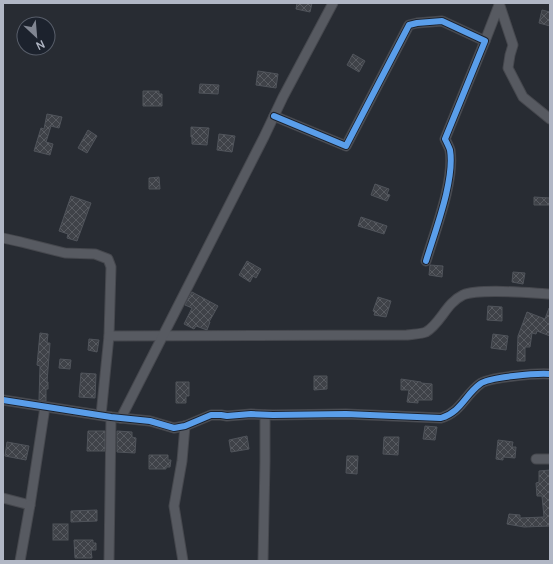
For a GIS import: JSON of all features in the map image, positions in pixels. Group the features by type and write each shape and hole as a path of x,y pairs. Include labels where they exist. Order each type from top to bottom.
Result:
{"street":[{"path":"121,418 233,200 283,97 333,3"},
{"path":"426,261 446,195 450,169 450,150 445,139 499,4"},
{"path":"499,4 513,45 508,68 523,97 550,119"},
{"path":"274,116 346,146 409,25 442,21 485,41"},
{"path":"3,238 65,253 95,254 108,259 111,266 109,336 101,415"},
{"path":"109,336 407,335 424,332 432,327 450,304 464,295 478,292 550,294"},
{"path":"3,400 111,417 150,421 174,428 185,426 211,415 221,414 227,416 251,414 346,414 440,418 447,416 456,409 480,383 538,373 550,374"},
{"path":"20,561 45,407"},
{"path":"263,561 265,415"},
{"path":"109,561 111,417"},
{"path":"183,561 174,506 184,448 185,426"},
{"path":"536,459 550,459"},
{"path":"3,498 30,505"}],"building":[{"path":"297,3 312,3 310,12 296,9"},
{"path":"542,10 550,12 550,26 539,23"},
{"path":"353,54 365,61 359,72 347,65"},
{"path":"258,71 278,74 276,88 256,85"},
{"path":"200,84 219,85 218,94 199,93"},
{"path":"143,91 159,91 159,94 162,94 162,106 143,106"},
{"path":"47,114 62,117 59,128 51,126 46,142 53,144 50,155 34,151 41,128 44,129"},
{"path":"191,127 209,128 207,145 192,144"},
{"path":"88,130 97,136 87,153 78,148"},
{"path":"219,134 235,136 232,152 217,150"},
{"path":"159,177 160,189 149,189 149,178"},
{"path":"375,184 389,189 387,194 390,195 387,201 371,195"},
{"path":"71,196 91,203 77,241 67,238 68,234 59,231"},
{"path":"534,197 550,198 550,205 534,205"},
{"path":"361,217 387,226 384,234 358,226"},
{"path":"247,261 261,269 256,278 253,276 250,282 239,275"},
{"path":"430,265 443,266 442,277 429,275"},
{"path":"513,272 525,273 523,284 512,282"},
{"path":"192,292 218,306 209,322 207,330 196,326 194,329 184,324 192,308 185,305"},
{"path":"378,297 391,301 386,317 374,315 375,312 373,311"},
{"path":"488,306 502,307 502,321 487,320"},
{"path":"549,308 550,336 537,331 536,334 532,333 530,347 525,347 525,361 517,361 518,336 527,312 545,319"},
{"path":"40,333 48,334 47,343 50,343 46,401 39,400 40,366 37,365"},
{"path":"493,334 508,336 506,350 491,348"},
{"path":"89,339 99,340 97,352 88,350"},
{"path":"60,359 71,360 70,369 59,368"},
{"path":"81,373 96,374 95,398 79,397"},
{"path":"314,376 327,376 327,389 314,390"},
{"path":"401,379 432,384 432,400 418,400 418,403 407,402 409,390 401,390"},
{"path":"176,382 189,382 189,396 186,396 186,403 176,403"},
{"path":"425,426 437,427 435,440 423,439"},
{"path":"88,431 105,431 105,451 87,451"},
{"path":"117,431 132,432 132,437 136,438 135,453 117,452"},
{"path":"247,436 249,449 231,452 229,440"},
{"path":"384,437 399,437 398,455 383,454"},
{"path":"498,440 513,442 512,447 516,447 515,458 503,457 503,460 496,459"},
{"path":"7,442 29,446 26,460 5,456"},
{"path":"149,455 168,455 168,460 171,460 170,467 166,467 166,469 149,469"},
{"path":"347,456 358,456 357,474 346,473"},
{"path":"550,470 550,526 524,527 507,524 509,514 520,515 520,518 544,517 542,496 537,496 536,483 539,482 539,471"},
{"path":"97,510 97,521 71,522 71,511"},
{"path":"53,524 68,524 68,540 53,540"},
{"path":"74,540 93,540 93,543 96,543 96,550 91,550 92,558 75,558"}],"cycle path":[{"path":"274,116 346,146 409,25 442,21 485,41 445,139 450,150 450,176 443,206 426,261"},
{"path":"3,400 111,417 150,421 174,428 185,426 211,415 346,414 441,418 458,408 480,384 493,379 535,374 550,374"}]}
